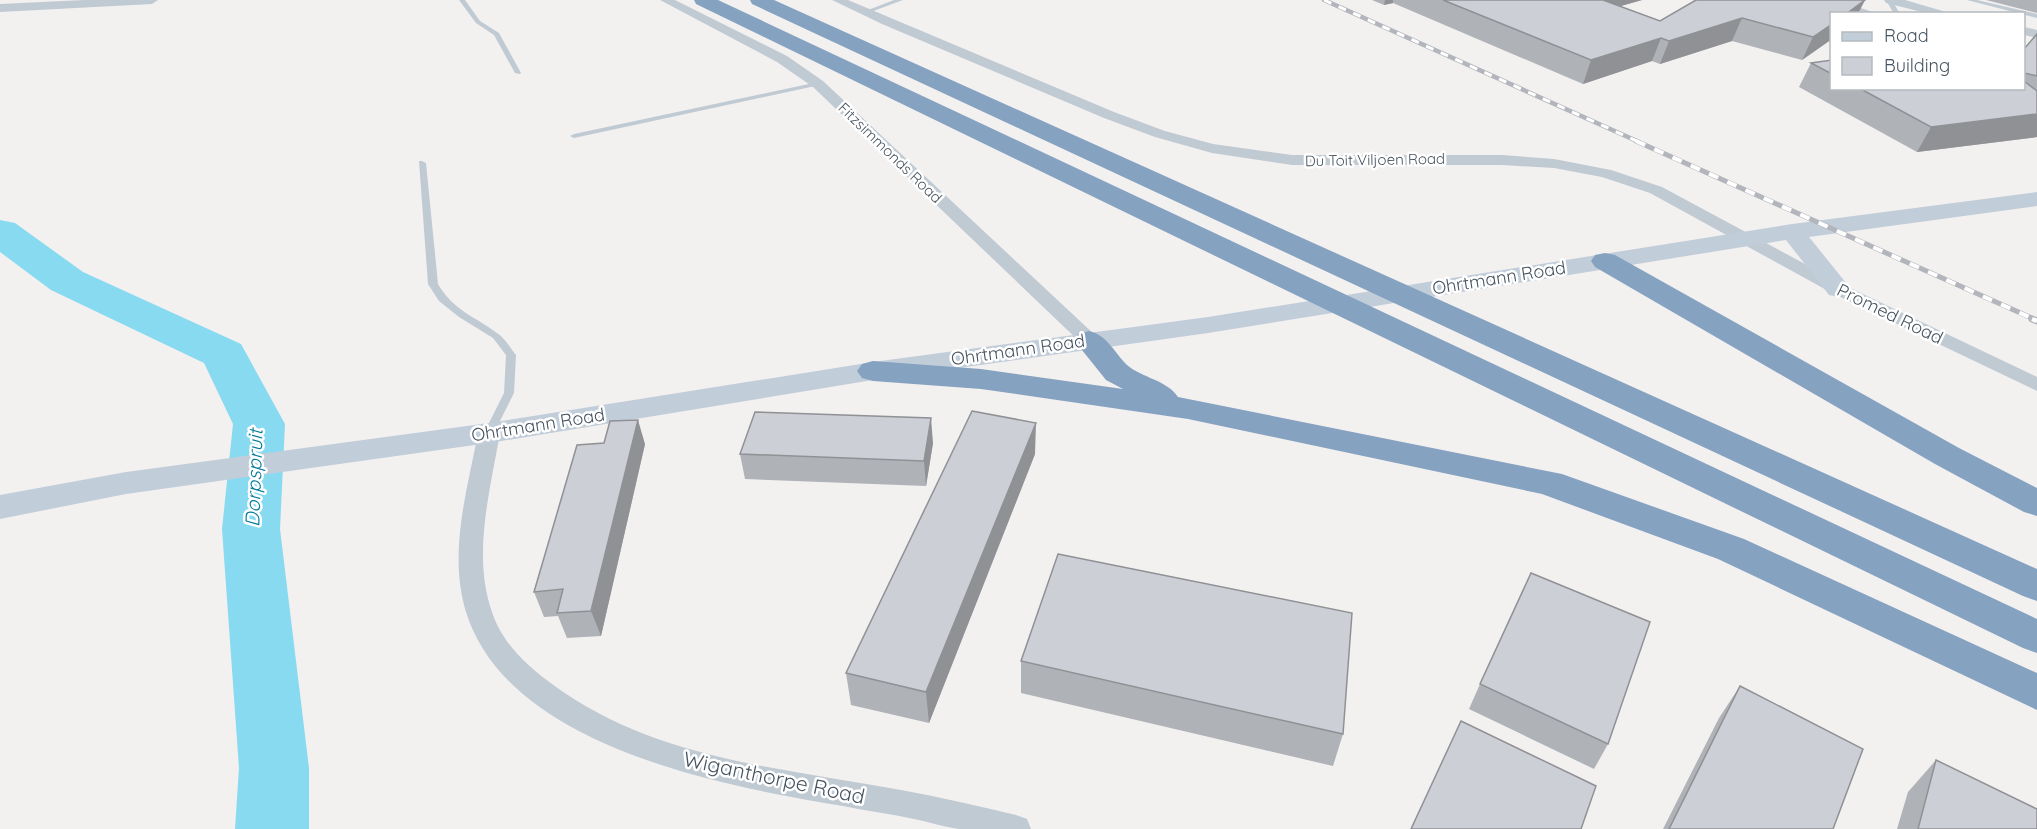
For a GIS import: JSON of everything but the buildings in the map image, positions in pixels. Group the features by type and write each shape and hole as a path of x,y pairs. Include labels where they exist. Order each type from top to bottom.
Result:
{"highway":[{"path":"703,0 2037,637"},
{"path":"759,0 2037,586"},
{"path":"1605,261 1947,456 2037,502"},
{"path":"1089,340 1117,373 1188,409"},
{"path":"873,371 981,379 1188,409 1549,483 1731,549 2037,692"}],"main road":[{"name":"Ohrtmann Road","path":"0,507 126,483 489,433 873,371 1285,313 1746,238 2037,199"},
{"path":"1803,230 1838,289"}],"street":[{"path":"0,8 152,0"},
{"name":"Fitzsimmonds Road","path":"666,0 782,59 818,84 1089,340"},
{"name":"Du Toit Viljoen Road","path":"838,0 1120,120 1175,140 1237,154 1282,160 1341,164 1487,158 1539,160 1588,168 1627,178 1656,190 1746,238"},
{"path":"1889,0 1939,12"},
{"name":"Promed Road","path":"1746,238 1838,289 2037,385"},
{"name":"Wiganthorpe Road","path":"489,433 473,531 472,576 479,612 499,653 537,689 599,729 682,761 754,777 929,808 1016,829"}],"lane":[{"path":"462,0 478,22 497,34 518,73"},
{"path":"866,12 900,0"},
{"path":"1830,0 1869,12"},
{"path":"1970,0 2020,12"},
{"path":"573,136 818,84"},
{"path":"422,163 433,284 442,298 462,315 496,336 511,355 509,393 489,433"}],"waterway":[{"name":"Dorpspruit","path":"0,232 67,281 224,354 259,424 251,529 274,768 272,829"}],"railway":[{"path":"1324,0 1639,142"},
{"path":"1636,141 2036,320"},
{"path":"2032,319 2037,321"}]}
